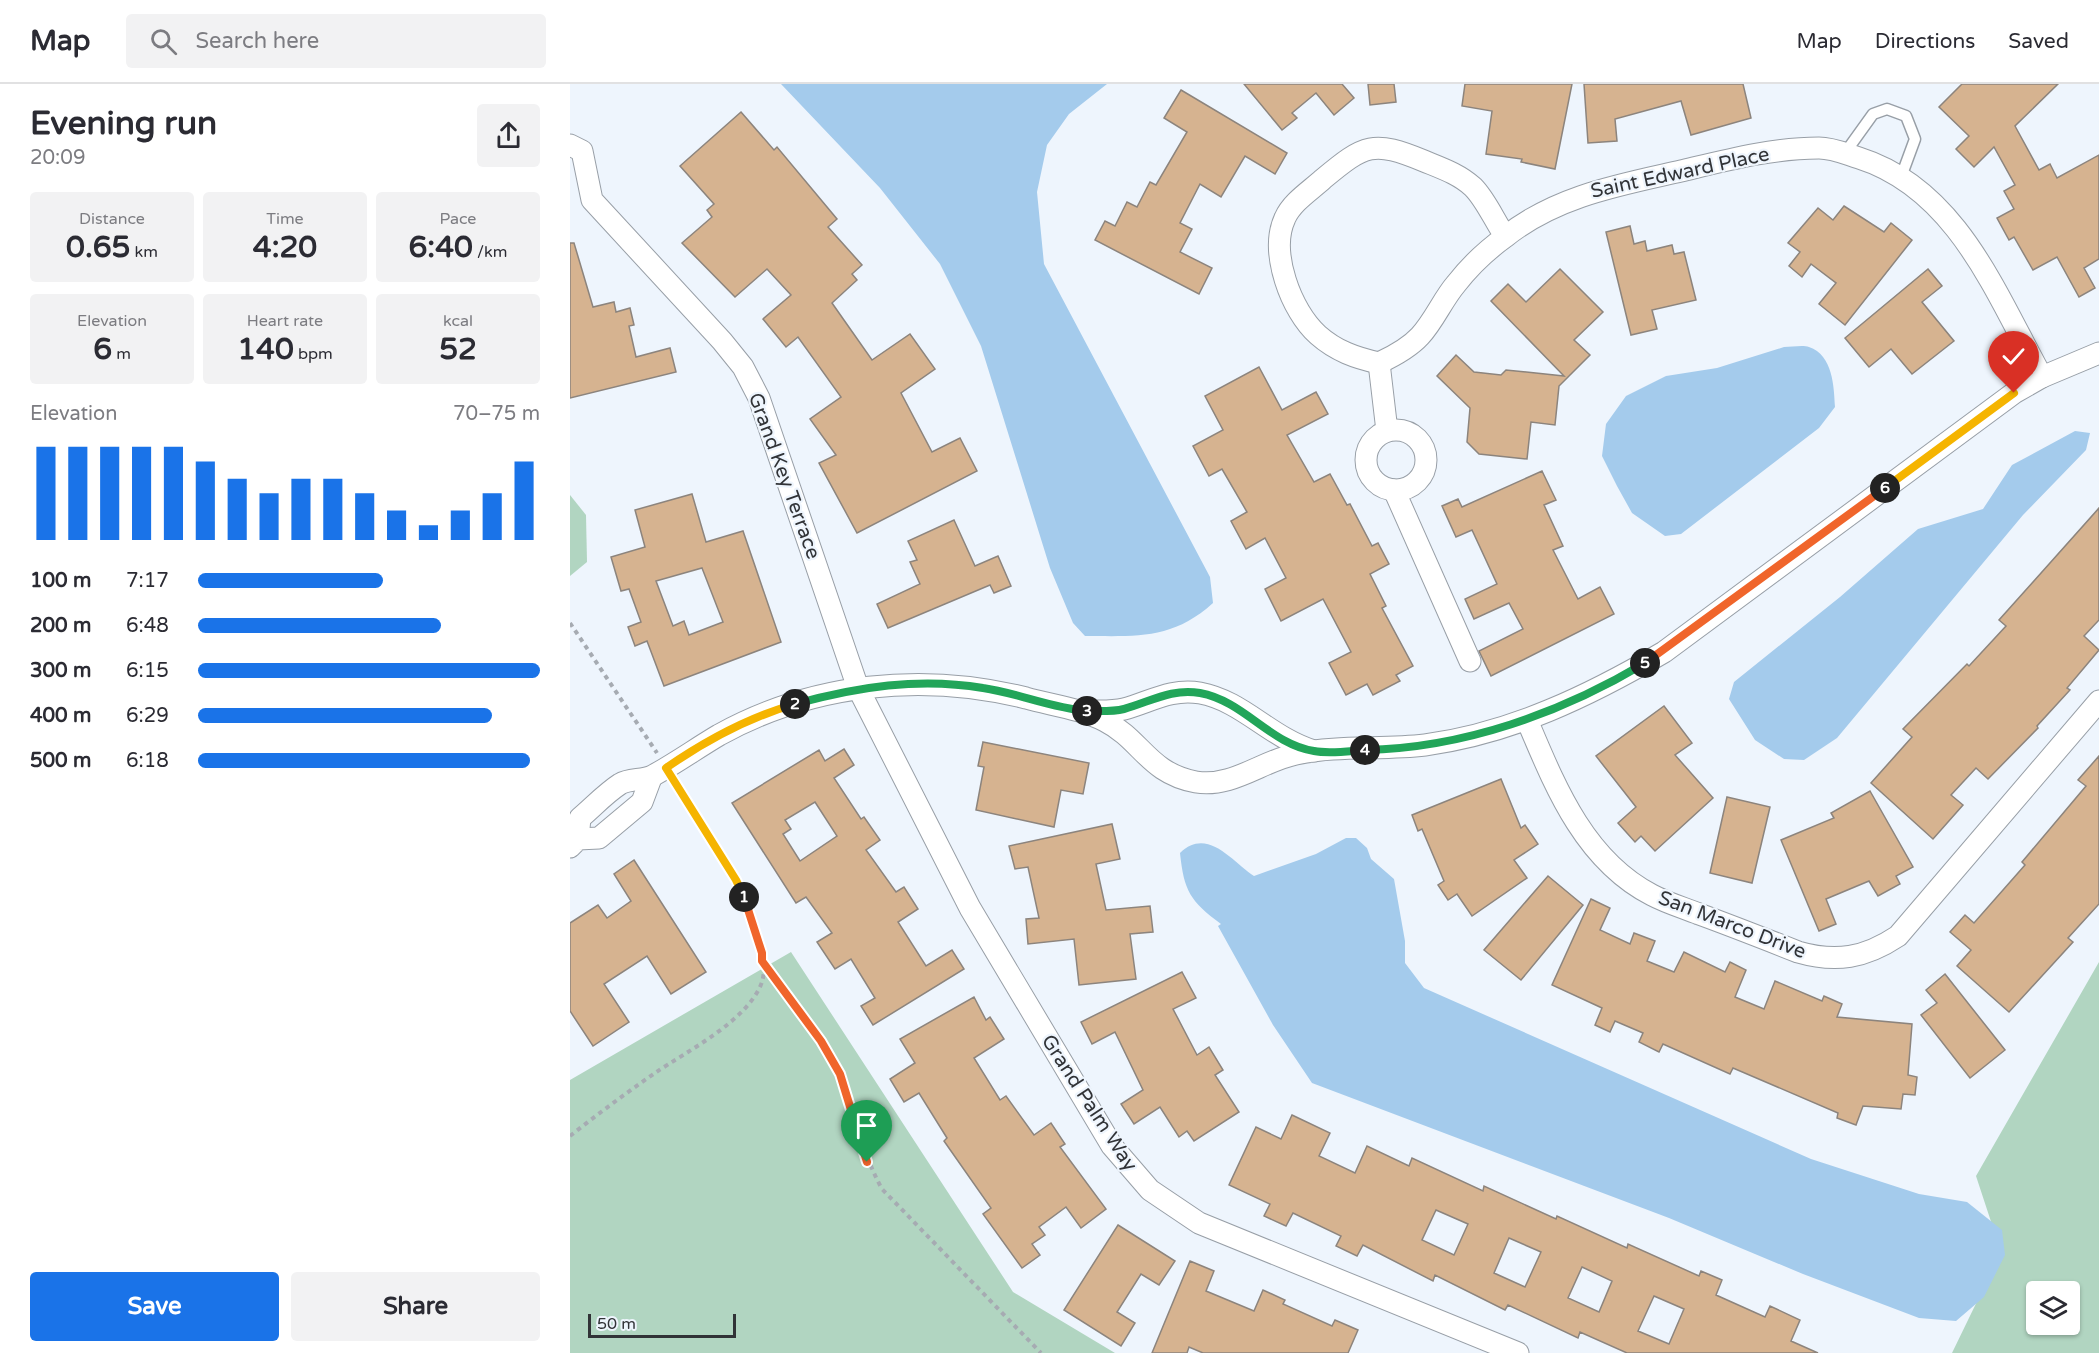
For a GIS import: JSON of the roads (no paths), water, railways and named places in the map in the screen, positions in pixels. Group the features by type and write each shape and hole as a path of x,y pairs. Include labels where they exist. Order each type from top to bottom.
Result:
{"street":[{"name":"Grand Key Terrace","path":"570,145 582,151 592,200 723,341 743,367 754,388 858,688"},
{"path":"1387,431 1379,363 1355,358 1335,348 1317,334 1305,320 1281,270 1278,252 1280,234 1293,206 1350,156 1363,150 1379,147 1396,150 1457,174 1473,187 1505,236"},
{"name":"Saint Edward Place","path":"1379,363 1403,351 1422,335 1455,284 1505,236 1553,207 1588,192 1760,153 1821,148 1872,162 1901,177 1927,196 1950,219 1967,242 2042,377"},
{"path":"574,843 598,838 642,802 658,773 721,734 776,709 858,688 931,683 983,688 1069,710 1105,720 1134,743 1146,758 1161,770 1179,778 1200,782 1222,781 1276,760 1314,751 1376,750 1427,744 1477,734 1527,720 1611,683 1664,652 2014,393 2042,377 2099,353"},
{"path":"1387,431 1405,431 1414,435 1420,442 1426,460 1425,469 1414,484 1394,490 1375,482 1366,463 1371,443 1387,431"},
{"path":"1394,490 1470,661"},
{"name":"Grand Palm Way","path":"858,688 912,799 998,957 1112,1146 1143,1183 1173,1208 1225,1236 1518,1353"},
{"path":"1069,710 1105,712 1124,709 1173,693 1198,693 1238,707 1287,741 1314,751"},
{"name":"San Marco Drive","path":"1527,720 1560,796 1577,826 1623,876 1652,895 1787,948 1818,958 1840,959 1861,956 1880,948 1898,936 2099,701"}],"lane":[{"path":"1845,153 1873,114 1887,109 1906,116 1915,140 1901,177"}],"water":[{"path":"781,84 1107,84 1069,114 1047,145 1037,192 1044,264 1210,577 1213,603 1183,624 1153,633 1085,636 1073,623 1050,568 981,346 940,264 880,188"},
{"path":"1784,347 1809,347 1817,351 1828,364 1833,381 1835,407 1819,428 1681,534 1665,536 1632,513 1602,456 1606,424 1626,396 1666,376 1717,368"},
{"path":"2075,431 2090,433 2086,450 2023,515 1837,738 1804,760 1784,759 1755,740 1729,699 1734,682 1840,597 1918,529 1983,509 2012,465"},
{"path":"1346,838 1356,838 1367,848 1371,859 1394,879 1405,941 1405,963 1424,988 1811,1159 1919,1194 1967,1202 2002,1230 2005,1255 1984,1297 1956,1321 1919,1318 1803,1274 1669,1218 1312,1083 1273,1025 1218,926 1221,924 1202,909 1190,894 1184,877 1180,853 1200,843 1210,845 1229,856 1254,876 1316,854"}]}
